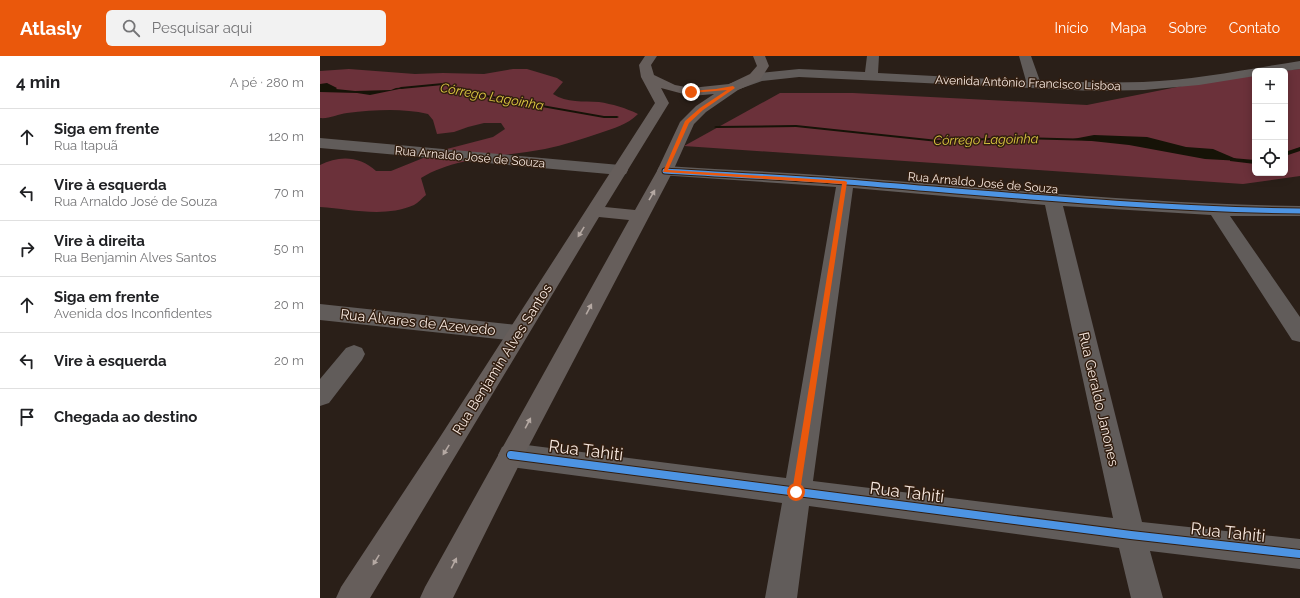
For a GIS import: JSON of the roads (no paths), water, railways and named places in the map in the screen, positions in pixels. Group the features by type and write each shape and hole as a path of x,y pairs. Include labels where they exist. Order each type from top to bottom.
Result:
{"main road":[{"path":"650,56 645,64 648,77 671,88 691,92 716,91 733,87 755,77 763,66 760,56"},
{"name":"Rua Benjamin Alves Santos","path":"352,598 449,445 516,333 662,103 648,77"},
{"path":"436,598 510,455 692,119 733,87"},
{"path":"595,209 600,212 639,216"}],"street":[{"path":"760,56 774,66 799,73"},
{"path":"871,76 873,56"},
{"path":"1025,56 1034,85"},
{"path":"1280,68 1300,65"},
{"name":"Avenida Antônio Francisco Lisboa","path":"799,73 1034,85 1144,86 1199,81 1252,72"},
{"path":"733,87 760,77 799,73"},
{"name":"Rua Arnaldo José de Souza","path":"320,144 620,170"},
{"name":"Rua Arnaldo José de Souza","path":"665,171 845,182 1053,200 1217,210 1300,211"},
{"path":"781,598 796,492 845,182"},
{"name":"Rua Geraldo Janones","path":"1053,200 1147,598"},
{"path":"1217,210 1300,334"},
{"name":"Rua Álvares de Azevedo","path":"320,312 516,333"},
{"path":"320,396 354,354"},
{"name":"Rua Tahiti","path":"510,455 1131,535 1300,554"}],"waterway":[{"name":"Córrego Lagoinha","path":"401,88 443,84 474,94 604,117 617,117"},
{"name":"Córrego Lagoinha","path":"716,127 796,126 938,141 1019,138 1095,140"},
{"name":"Córrego Lagoinha","path":"1288,153 1300,149"},
{"name":"Córrego Lagoinha","path":"1232,160 1252,162"}]}
